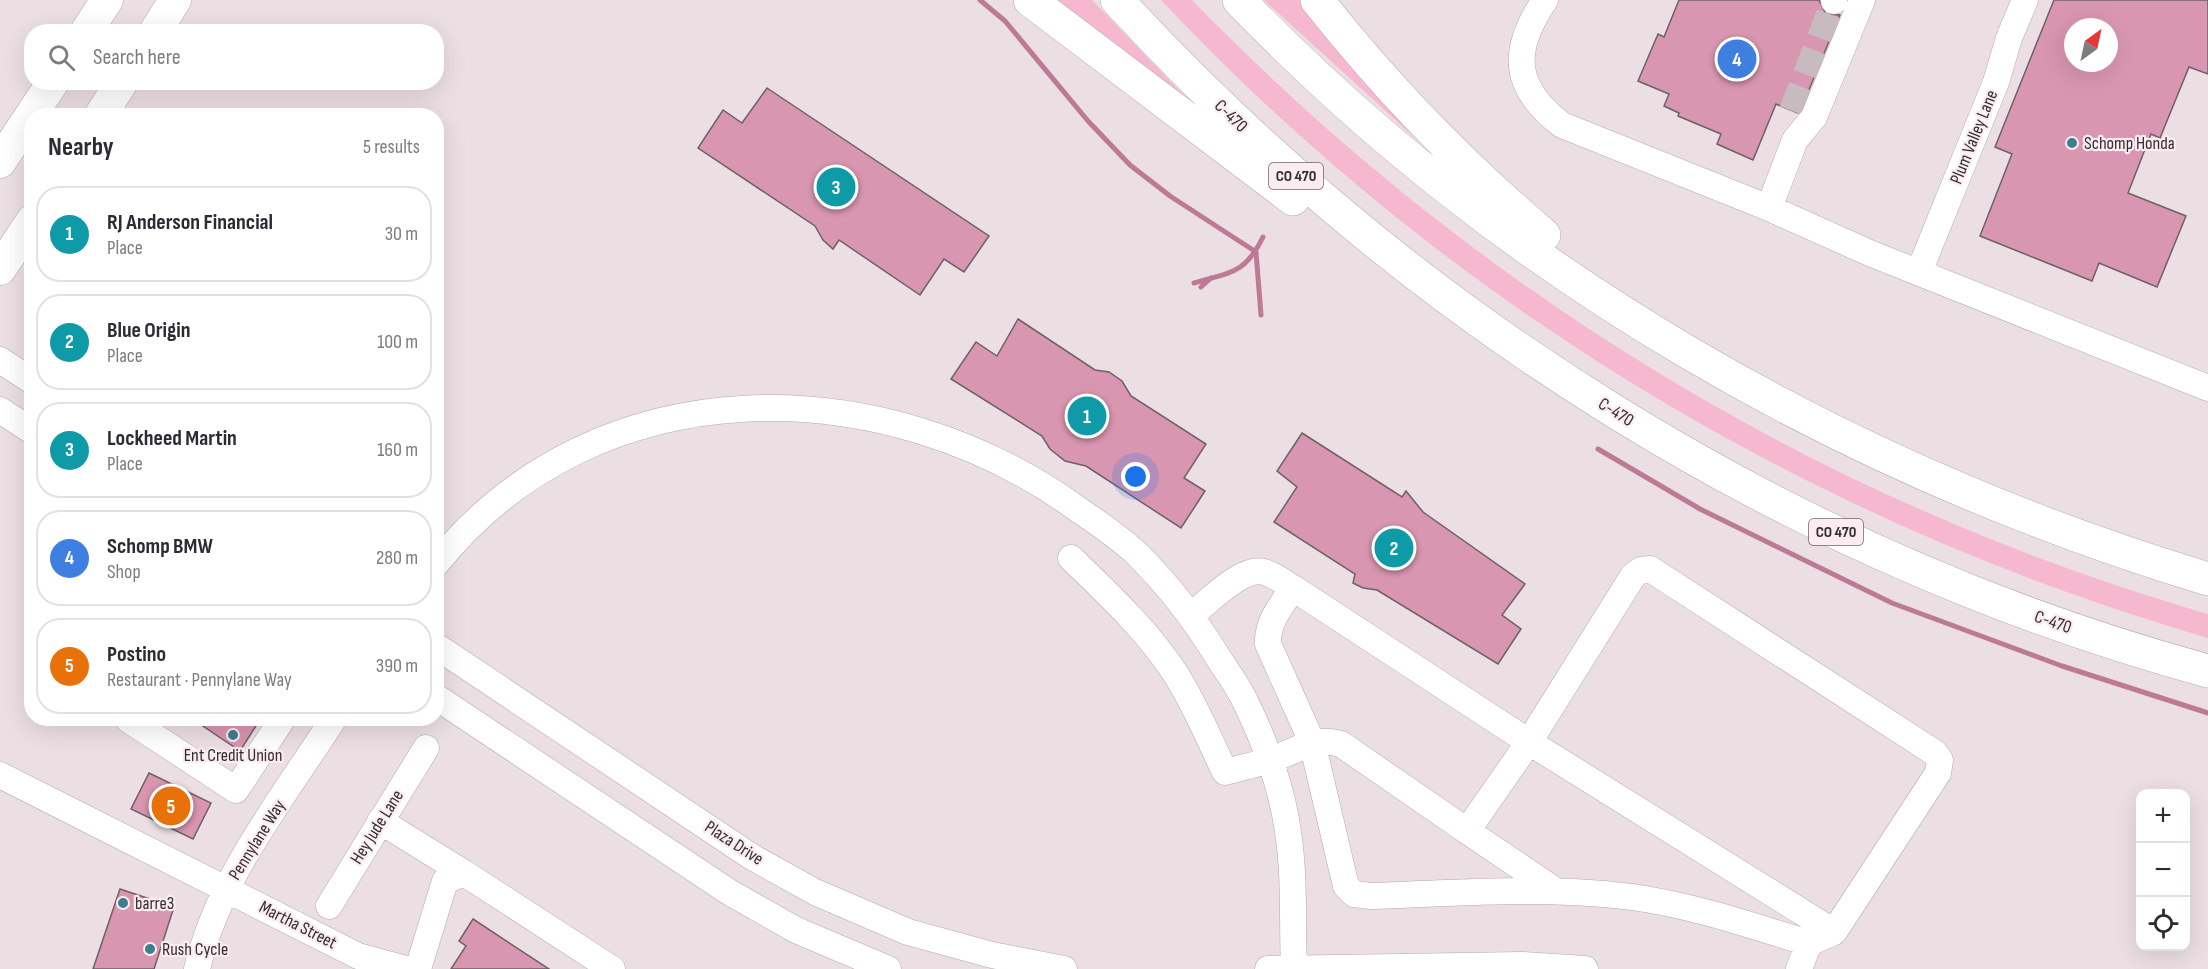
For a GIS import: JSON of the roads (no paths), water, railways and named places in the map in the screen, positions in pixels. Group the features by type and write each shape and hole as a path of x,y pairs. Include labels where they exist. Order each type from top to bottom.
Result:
{"highway":[{"path":"1030,0 1435,308 1494,331"},
{"name":"C-470","path":"1117,0 1200,86 1300,180 1400,262 1494,331 1582,391 1697,461 1848,538 2004,604 2117,644 2208,671"},
{"path":"1239,0 1300,61 1373,126 1514,238 1677,346 1818,425 1938,482 2016,514 2208,579"},
{"path":"1317,0 1416,115 1511,207 1626,298 1699,346 1785,397 1818,425"}],"main road":[{"path":"91,24 107,0"},
{"path":"160,24 175,0"},
{"path":"35,108 47,90"},
{"path":"105,108 117,90"},
{"path":"0,162 24,125"},
{"path":"0,269 24,233"}],"street":[{"path":"1545,0 1531,21 1522,50 1524,74 1537,104 1562,125 2208,388"},
{"path":"1769,208 1795,140 1814,117 1862,0"},
{"name":"Plum Valley Lane","path":"1919,272 1996,82 2009,38 2025,0"},
{"path":"1792,111 1795,140"},
{"path":"0,360 24,376"},
{"path":"444,555 477,519 522,482 596,442 667,419 698,412 761,408 818,410 858,415 926,431 968,446 1022,472 1063,498 1137,554 1192,615 1244,698 1271,760 1288,832 1294,968"},
{"path":"0,411 24,426"},
{"path":"1071,558 1125,610 1153,643 1190,699 1225,772 1271,760 1312,742 1341,744 1556,891"},
{"path":"1293,588 1275,613 1268,633 1268,644 1312,742 1346,886 1354,894 1371,896 1556,891 1673,905 1809,943 1834,932 1938,773 1940,760 1935,753 1650,569 1641,570 1633,576 1529,742 1467,831"},
{"path":"1192,615 1233,581 1248,573 1266,572 1529,742 1834,932"},
{"name":"Plaza Drive","path":"444,651 752,857 815,892 908,932 992,955 1064,969"},
{"path":"444,702 729,892 796,930 888,969"},
{"path":"138,726 236,790 277,726"},
{"name":"Pennylane Way","path":"197,969 209,927 227,889 329,726"},
{"name":"Hey Jude Lane","path":"329,906 426,748"},
{"name":"Martha Street","path":"0,775 358,956 406,969"},
{"path":"380,821 612,969"},
{"path":"418,969 445,881 464,873"},
{"path":"1799,969 1809,943"},
{"path":"1268,969 1522,965 1585,969"}],"waterway":[{"path":"980,0 1005,21 1088,121 1130,165 1170,196 1256,252 1261,315"},
{"path":"1194,283 1236,270 1250,258 1263,237"},
{"path":"1201,287 1211,278"},
{"path":"1598,449 1700,509 1892,603 2062,666 2208,713"}],"tunnel":[{"path":"1792,111 1834,1"}],"place":[{"name":"Schomp BMW","path":"1737,59"},
{"name":"Schomp Honda","path":"2072,143"},
{"name":"Lockheed Martin","path":"836,187"},
{"name":"RJ Anderson Financial","path":"1087,416"},
{"name":"Blue Origin","path":"1394,548"},
{"name":"Ent Credit Union","path":"233,735"},
{"name":"Postino","path":"171,806"},
{"name":"barre3","path":"123,903"},
{"name":"Rush Cycle","path":"150,949"}]}
